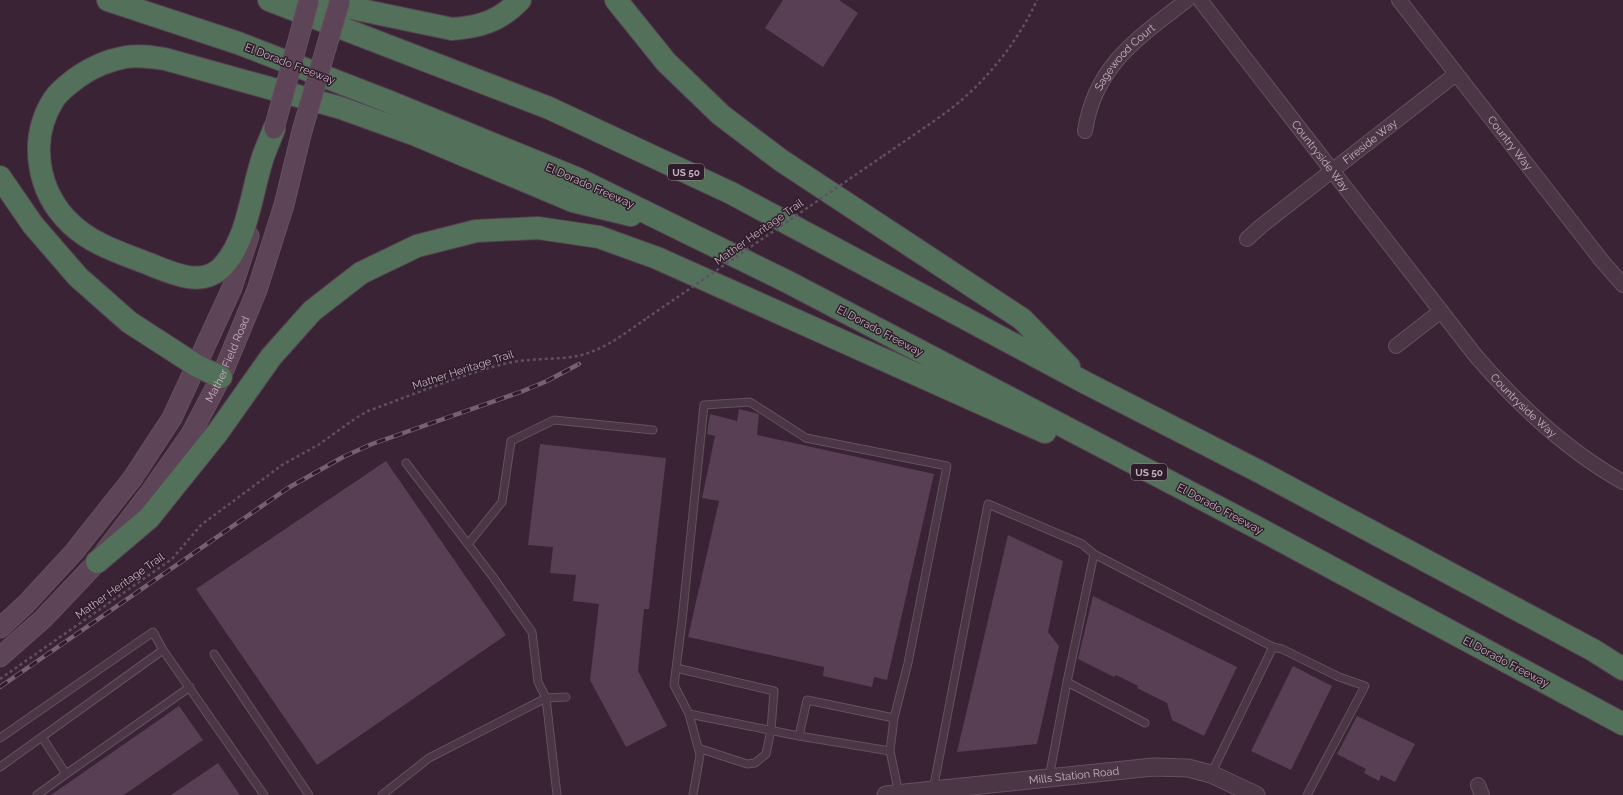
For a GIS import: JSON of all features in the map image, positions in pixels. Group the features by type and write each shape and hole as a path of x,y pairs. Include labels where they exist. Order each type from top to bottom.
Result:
{"highway":[{"name":"El Dorado Freeway","path":"108,0 238,43 390,102 576,178 794,286 1256,528 1623,724"},
{"name":"US 50","path":"269,0 549,108 731,193 1086,383 1260,472 1593,650 1623,670"},
{"path":"313,0 452,29 472,28 484,24 502,16 520,0"},
{"path":"616,0 666,62 721,114 782,161 1022,319 1086,383"},
{"path":"274,129 262,160 238,242 228,260 219,270 208,277 195,278 175,274 106,247 81,233 70,223 56,206 46,186 39,158 39,136 46,114 55,98 68,85 97,66 125,57 144,56 165,59 341,108 416,135 574,201 673,225"},
{"path":"0,178 33,225 78,276 129,322 197,366 221,377"},
{"path":"97,562 149,518 218,432 271,357 312,311 361,273 424,244 476,231 538,228 599,237 657,258 1256,528"}],"main road":[{"path":"0,628 54,575 132,479 172,418 232,288 259,203 274,129 309,0"},
{"name":"Mather Field Road","path":"0,657 47,614 97,562 149,494 191,434 221,377 257,290 284,204 302,131 340,0"}],"street":[{"name":"Sagewood Court","path":"1085,131 1087,115 1098,86 1116,60 1138,39 1187,0"},
{"name":"Countryside Way","path":"1200,0 1480,361 1500,384 1554,435 1584,458 1623,482"},
{"name":"Country Way","path":"1399,0 1602,261 1623,285"},
{"name":"Fireside Way","path":"1247,239 1332,170 1456,74"},
{"path":"1396,346 1441,311"},
{"name":"Mills Station Road","path":"892,794 992,787 1049,778 1153,767 1188,768 1211,774 1256,795"}],"lane":[{"path":"693,795 700,755 689,714 674,685 704,405 750,402 806,438 947,466 908,663 894,718 890,751 892,794"},
{"path":"468,544 502,502 511,441 554,420 653,430"},
{"path":"406,463 468,544 532,632 538,682 546,698 557,795"},
{"path":"933,790 988,504 1082,544 1094,554 1273,647 1282,649 1339,677 1365,686 1307,795"},
{"path":"1049,778 1067,682 1094,554"},
{"path":"0,738 153,632 163,650 264,795"},
{"path":"1211,774 1273,647"},
{"path":"0,767 163,650"},
{"path":"214,654 309,795"},
{"path":"676,668 774,691 771,730 766,754 754,762 747,764 698,748"},
{"path":"1067,682 1145,723"},
{"path":"37,795 190,687"},
{"path":"382,795 429,758 546,698 566,697"},
{"path":"799,736 807,700 894,718"},
{"path":"689,714 799,736 890,751"},
{"path":"42,737 66,774"}],"path":[{"name":"Mather Heritage Trail","path":"0,679 172,559 201,525 282,465 318,445 368,411 444,383 500,365 521,360 573,357 611,342 949,110 977,86 1005,54 1037,0"}],"building":[{"path":"783,0 839,0 858,13 823,67 765,28"},
{"path":"739,409 759,414 757,435 934,474 887,680 874,677 872,687 823,676 824,667 688,637 719,501 702,498 715,436 707,434 710,414 737,421"},
{"path":"540,444 666,458 649,609 644,609 638,671 667,726 626,747 590,680 599,604 573,601 576,575 550,573 553,547 528,545"},
{"path":"386,461 506,635 317,765 196,589"},
{"path":"1008,535 1063,561 1048,632 1059,646 1037,744 957,752"},
{"path":"1093,596 1237,667 1204,736 1172,720 1167,703 1137,688 1138,686 1116,675 1114,677 1078,659"},
{"path":"1293,666 1332,686 1291,770 1251,751"},
{"path":"179,706 203,740 124,795 51,795"},
{"path":"1357,716 1415,744 1395,782 1381,775 1379,781 1364,773 1366,769 1337,754"},
{"path":"218,763 240,795 171,795"}],"railway":[{"path":"0,687 288,488 343,457 372,444 523,391 547,381 579,364"}]}
